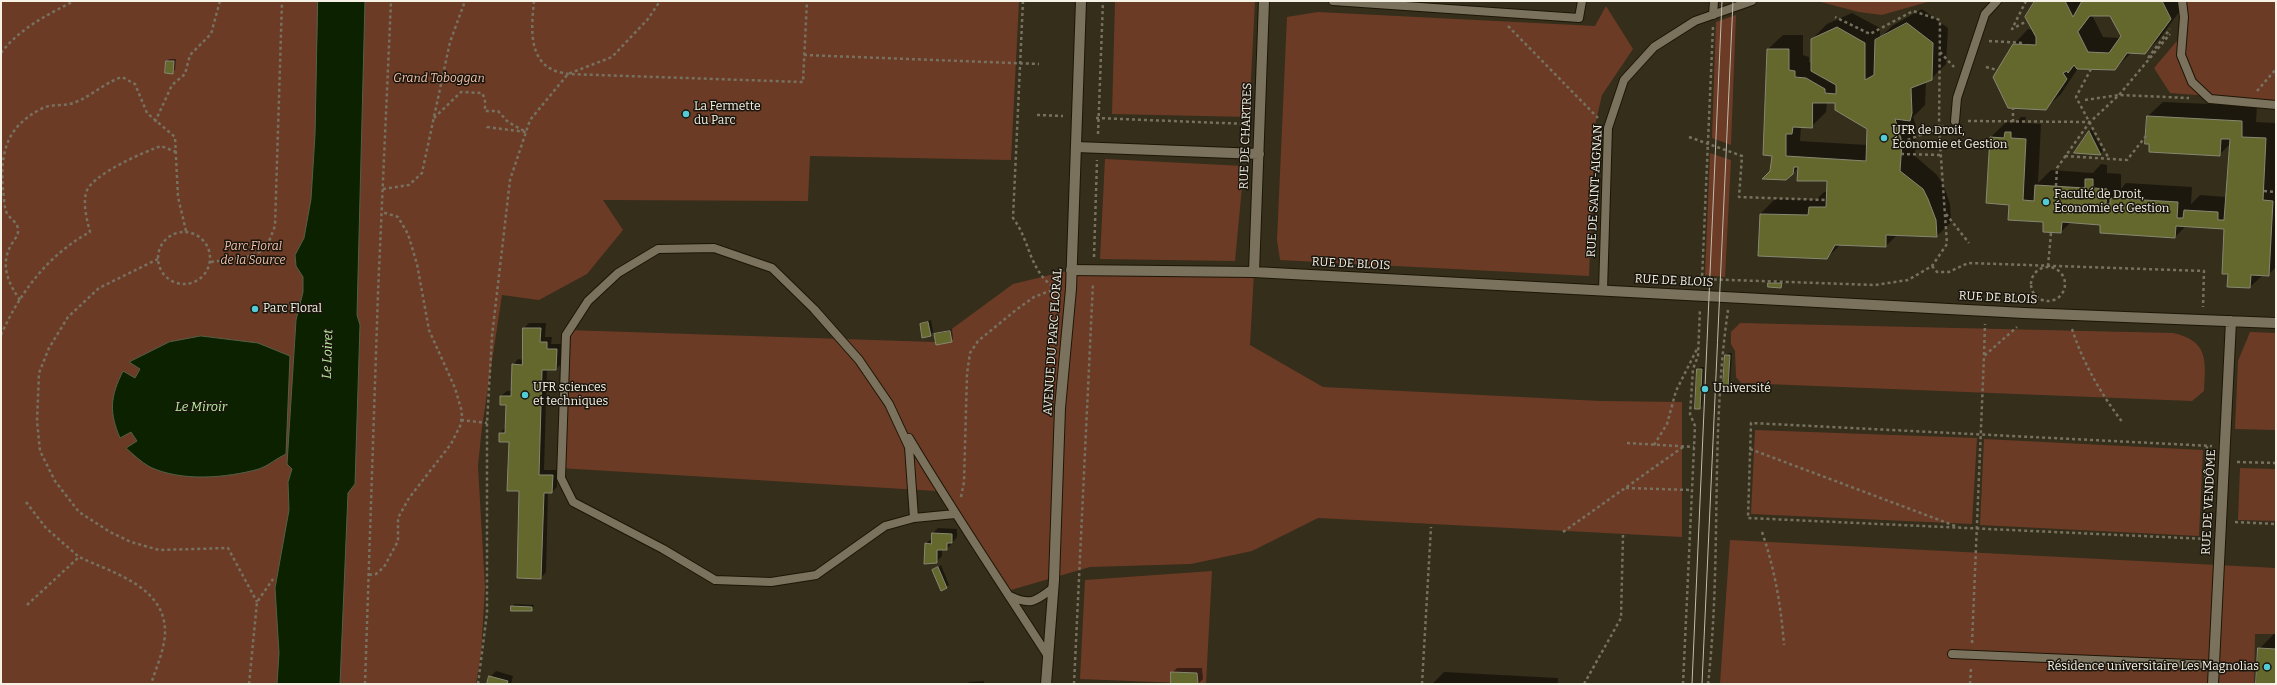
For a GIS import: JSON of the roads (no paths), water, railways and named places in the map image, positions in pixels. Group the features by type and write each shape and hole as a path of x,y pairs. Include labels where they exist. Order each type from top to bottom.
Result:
{"street":[{"name":"AVENUE DU PARC FLORAL","path":"1046,684 1053,588 1060,408 1071,270 1082,1"},
{"name":"RUE DE CHARTRES","path":"1254,272 1264,1"},
{"path":"1076,146 1259,154"},
{"name":"RUE DE BLOIS","path":"1071,270 1254,272 2024,313 2276,323"},
{"name":"RUE DE VENDÔME","path":"2213,684 2231,321"}],"lane":[{"path":"1333,1 1579,18 1582,1"},
{"path":"1713,15 1714,1"},
{"name":"RUE DE SAINT-AIGNAN","path":"1603,290 1608,128 1624,80 1654,48 1695,21 1752,1"},
{"path":"1955,121 1958,98 1985,14 1997,1"},
{"path":"2182,1 2184,14 2180,55 2192,82 2210,99 2276,105"},
{"path":"955,514 914,518 885,526 816,575 771,582 715,580 663,549 572,502 561,478 566,335 588,301 618,272 658,248 714,248 772,268 814,309 859,360 889,404 955,514 971,536 1048,656"},
{"path":"889,404 909,447 914,518"},
{"path":"1009,596 1027,602 1037,600 1053,588"},
{"path":"1952,654 2213,665"}],"water":[{"name":"Le Loiret","path":"318,1 365,1 357,315 360,325 355,484 348,493 340,684 277,684 279,653 275,588 289,510 288,482 292,469 287,464 296,320 303,292 303,277 296,266 295,255 304,238 311,199 315,135"},
{"name":"Le Miroir","path":"201,336 258,343 290,356 286,454 259,469 233,475 190,477 163,472 150,467 126,448 137,441 131,432 120,438 116,429 112,404 113,397 123,371 135,378 140,369 129,362 169,342"}],"tram line":[{"path":"1692,684 1722,1"},
{"path":"1702,684 1733,1"}],"place":[{"name":"La Fermette du Parc","path":"686,114"},
{"name":"UFR de Droit, Économie et Gestion","path":"1884,138"},
{"name":"Faculté de Droit, Économie et Gestion","path":"2046,202"},
{"name":"Parc Floral","path":"255,309"},
{"name":"Université","path":"1705,389"},
{"name":"UFR sciences et techniques","path":"525,395"},
{"name":"Résidence universitaire Les Magnolias","path":"2267,667"}],"park label":[{"name":"Grand Toboggan","path":"439,79"},
{"name":"Parc Floral de la Source","path":"253,254"}]}
